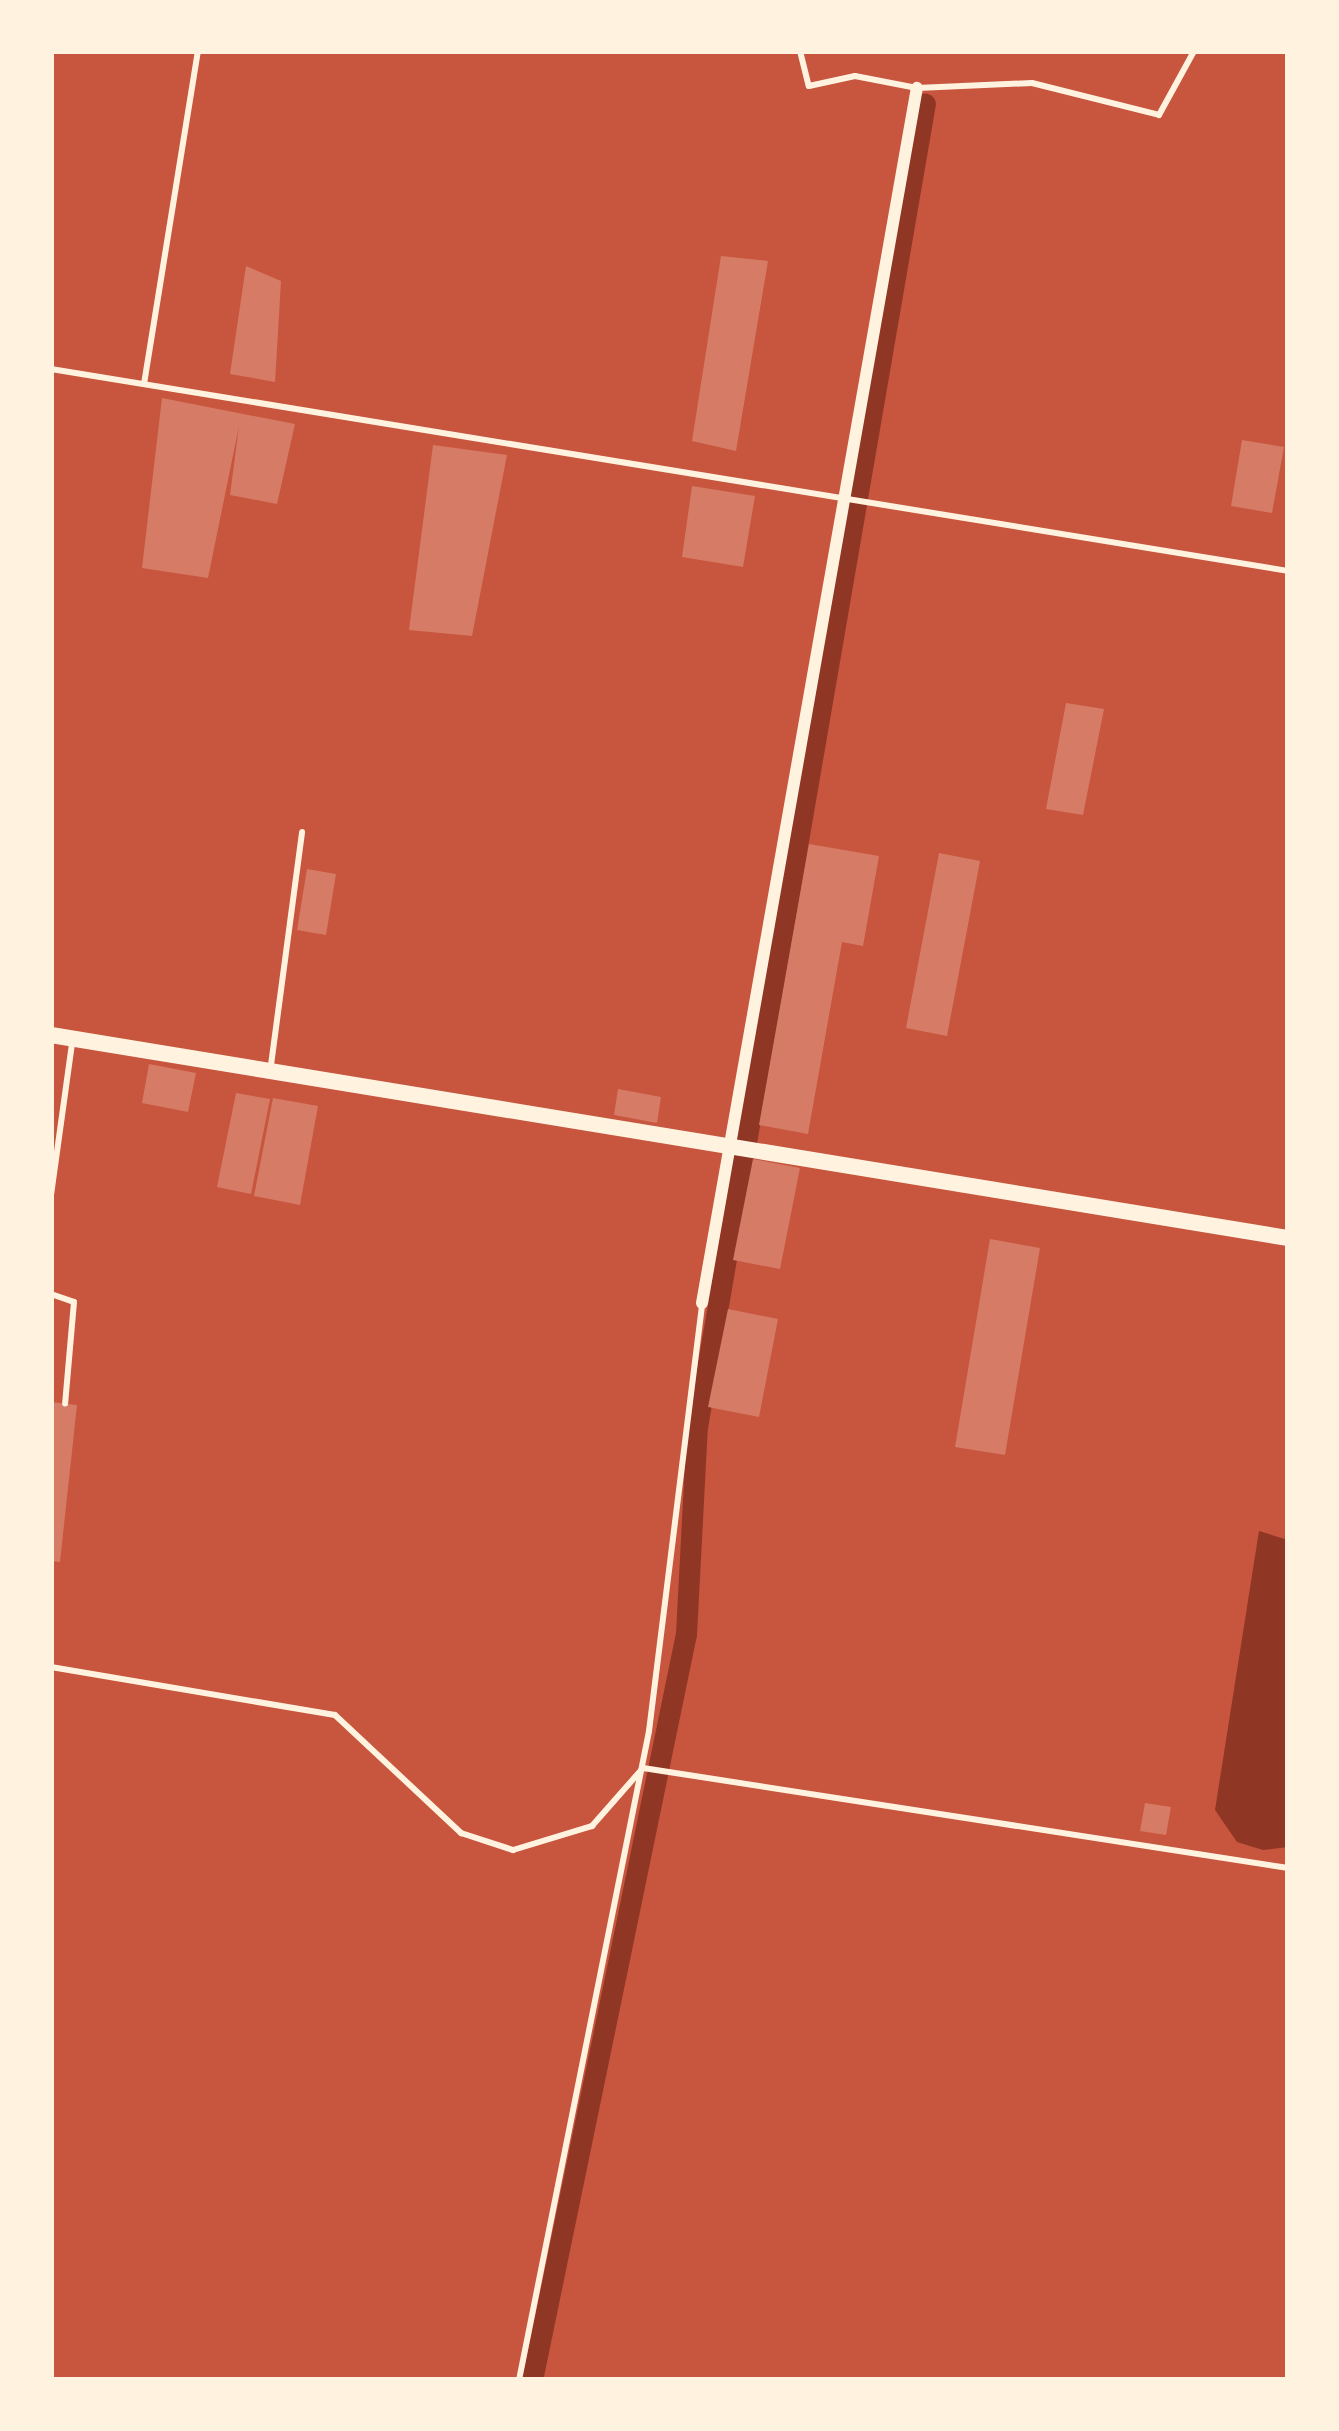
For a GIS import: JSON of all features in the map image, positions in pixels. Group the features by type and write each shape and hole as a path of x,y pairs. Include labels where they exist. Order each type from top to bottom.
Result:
{"street":[{"path":"702,1303 917,88"},
{"path":"51,1035 271,1065 1288,1238"}],"lane":[{"path":"144,384 198,51"},
{"path":"800,51 809,86 896,76 917,88 1032,83 1159,116 1194,51"},
{"path":"51,369 1288,571"},
{"path":"271,1065 302,832"},
{"path":"51,1195 73,1038"},
{"path":"51,1294 74,1302 64,1403"},
{"path":"519,2380 643,1768 702,1303"},
{"path":"51,1667 335,1715 461,1833 513,1850 592,1826 643,1768"},
{"path":"643,1768 1288,1868"}],"shaded area":[{"path":"1259,1531 1288,1540 1288,1847 1263,1850 1237,1842 1215,1810"}],"building":[{"path":"721,256 768,261 736,451 692,441"},
{"path":"246,266 281,281 275,382 230,374"},
{"path":"162,398 295,424 277,504 230,495 239,426 208,578 142,568"},
{"path":"1242,440 1284,447 1272,513 1231,506"},
{"path":"433,445 507,455 472,636 409,630"},
{"path":"692,486 755,496 743,567 682,557"},
{"path":"1066,703 1104,709 1083,815 1046,809"},
{"path":"809,844 879,856 863,946 842,942 808,1134 759,1125"},
{"path":"939,853 980,861 947,1036 906,1028"},
{"path":"307,869 336,874 326,935 297,930"},
{"path":"149,1064 196,1073 188,1112 142,1103"},
{"path":"618,1089 661,1097 657,1123 614,1115"},
{"path":"236,1093 270,1099 251,1194 217,1187"},
{"path":"273,1098 318,1106 300,1205 254,1196"},
{"path":"753,1159 800,1168 780,1269 733,1260"},
{"path":"990,1239 1040,1248 1005,1455 955,1447"},
{"path":"728,1309 778,1319 759,1417 708,1407"},
{"path":"51,1402 77,1405 60,1562 51,1561"},
{"path":"1145,1803 1171,1807 1166,1835 1140,1831"}],"waterway":[{"path":"532,2380 686,1634 697,1427 925,103"}]}
